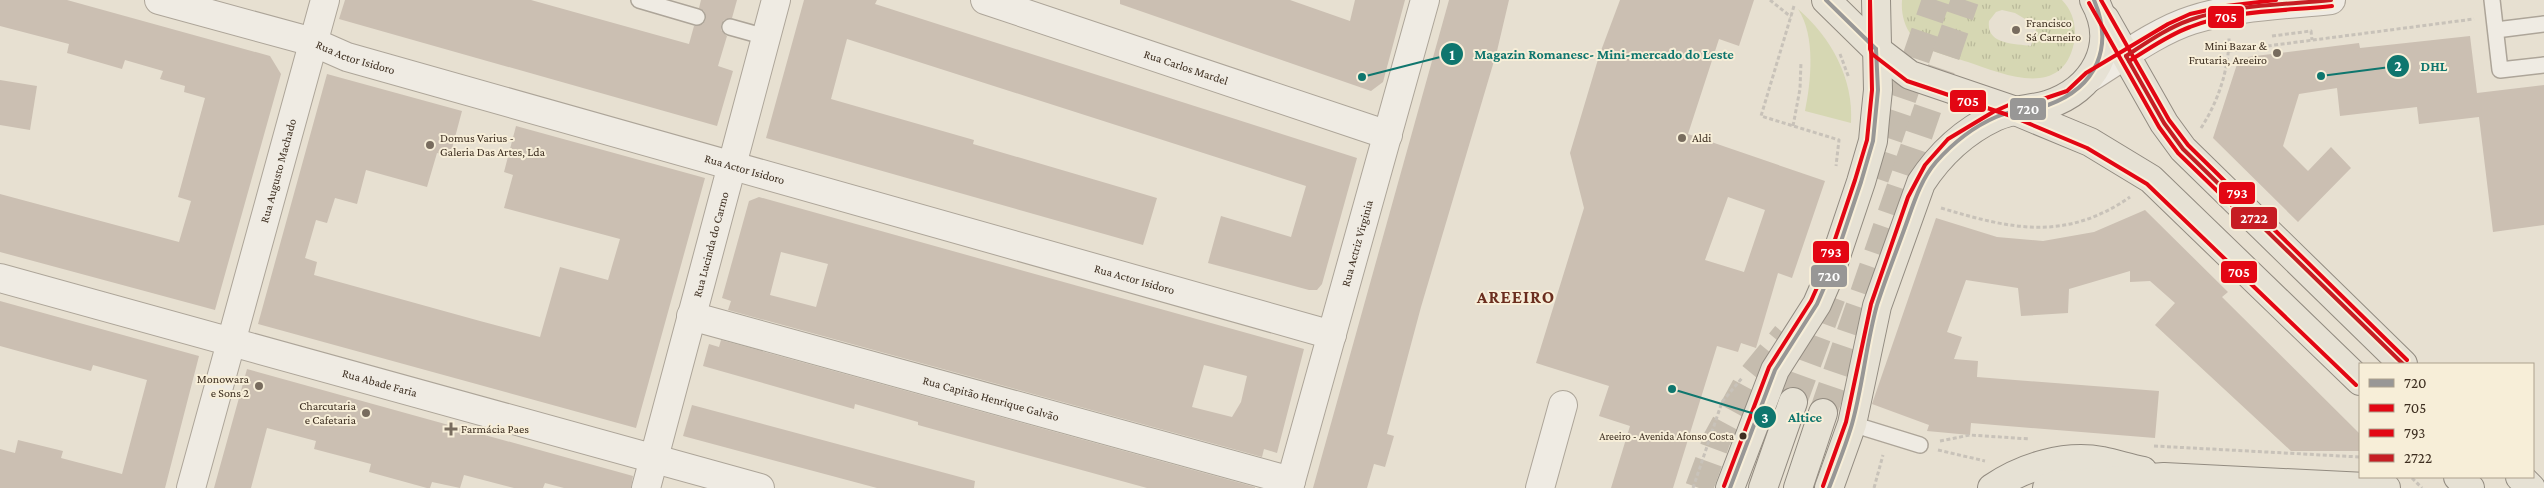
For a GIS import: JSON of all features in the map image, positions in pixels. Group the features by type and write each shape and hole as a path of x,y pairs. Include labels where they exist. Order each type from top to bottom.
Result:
{"main road":[{"path":"1826,0 1876,49 1910,75 2013,110 2090,142 2151,179 2359,380"},
{"path":"1730,488 1775,370 1817,304 1861,182 1874,134 1878,90 1876,0"},
{"path":"2096,4 2164,123 2183,149 2402,363"},
{"path":"1829,488 1852,424 1877,306 1921,183 1930,169 1953,143 1973,129 2013,110 2045,106 2070,96 2089,78 2103,48 2104,26 2096,4"},
{"path":"1763,488 1793,402"},
{"path":"1798,488 1823,413"},
{"path":"1992,488 2014,475 2055,460 2100,460 2164,477"},
{"path":"2047,488 2058,485 2164,477 2261,485 2386,488"},
{"path":"2459,478 2470,488"},
{"path":"2521,478 2531,488"}],"street":[{"name":"Rua Actor Isidoro","path":"159,0 313,42 347,57 1332,335"},
{"name":"Rua Augusto Machado","path":"191,488 325,0"},
{"name":"Rua Lucinda do Carmo","path":"646,488 652,458 776,0"},
{"name":"Rua Carlos Mardel","path":"985,0 1388,135"},
{"name":"Rua Actriz Virginia","path":"1290,485 1425,0"},
{"path":"2089,78 2170,29 2192,20 2227,12 2331,0"},
{"name":"Rua Abade Faria","path":"0,278 760,488"},
{"name":"Rua Capitão Henrique Galvão","path":"691,316 1290,485"},
{"path":"1540,488 1563,405"}],"lane":[{"path":"639,0 697,17"},
{"path":"2492,0 2500,70 2544,65"},
{"path":"2495,23 2544,24"},
{"path":"730,27 766,37"},
{"path":"1852,424 1920,446"}],"path":[{"path":"1770,0 1791,17"},
{"path":"1794,6 1761,116 1839,140 1835,173"},
{"path":"2183,149 2196,136 2213,107 2229,52 2227,12"},
{"path":"2229,52 2312,40 2495,23"},
{"path":"2272,36 2311,31 2312,40"},
{"path":"1836,46 1844,61 1850,82"},
{"path":"1793,126 1800,90 1801,62"},
{"path":"1938,207 2006,226 2044,228 2080,222 2113,209 2151,179"},
{"path":"1693,488 1722,402 1746,374"},
{"path":"1920,446 1986,461"},
{"path":"1874,488 1885,448"},
{"path":"2412,478 2422,488"}],"green space":[{"path":"1902,0 2062,0 2069,9 2073,20 2075,31 2074,43 2067,61 2057,72 2044,77 2014,76 1930,50 1917,41 1907,28","holes":["2002,10 2015,13 2037,26 2031,46 1996,39 1989,29 1989,21 1996,12"]},
{"path":"1798,9 1821,32 1838,60 1849,91 1851,123 1805,111 1809,87 1810,45 1804,20"}],"building":[{"path":"0,0 67,0 270,56 281,74 215,310 0,252 0,194 179,242 191,201 178,197 205,98 184,92 185,86 160,79 163,71 125,60 122,69 67,53 69,44 0,26"},
{"path":"345,0 531,0 689,44 694,26 703,24 706,19 704,11 699,8 701,0 737,0 732,18 724,20 721,25 721,30 727,36 718,66 733,71 717,126 339,19"},
{"path":"804,0 877,0 875,4 1357,158 1322,284 1317,290 1309,290 1208,263 1221,216 1291,237 1306,186 847,39 831,99 974,140 973,144 1157,198 1143,245 766,138"},
{"path":"1120,0 1290,0 1350,21 1355,0 1405,0 1383,82 1371,91 1120,4"},
{"path":"1449,0 1509,0 1497,51 1421,307 1387,434 1394,436 1385,467 1374,464 1367,488 1313,488"},
{"path":"1620,0 1754,0 1739,46 1719,39 1688,134 1825,181 1792,278 1778,273 1756,348 1741,343 1738,352 1717,346 1673,488 1611,488 1630,426 1599,416 1609,386 1536,363 1584,208 1570,153 1599,56","holes":["1728,197 1765,210 1744,272 1705,260"]},
{"path":"2470,36 2477,93 2544,85 2544,225 2493,232 2479,117 2419,124 2417,107 2340,116 2337,88 2299,94 2283,146 2308,171 2331,147 2351,168 2298,222 2213,138 2239,58 2359,43 2360,48"},
{"path":"327,74 462,111 450,156 437,153 427,187 366,170 357,204 335,198 327,223 316,220 305,258 317,262 314,275 480,321 540,337 560,267 608,280 620,239 504,208 513,175 504,172 516,126 705,178 636,428 258,324"},
{"path":"0,80 37,86 30,130 0,125"},
{"path":"759,197 1304,349 1277,453 1264,449 1262,457 728,310 731,301 722,298 749,201","holes":["781,252 828,264 816,307 770,295","1204,365 1247,376 1241,402 1232,417 1192,407"]},
{"path":"2145,210 2228,292 2222,297 2359,433 2359,451 2291,451 2155,325 2175,303 2150,281 2130,282 2130,271 2069,289 2068,313 2021,316 2018,288 1966,280 1947,332 1962,337 1954,359 1978,361 1977,377 2159,391 2155,438 1971,423 1970,435 1927,431 1929,425 1872,404 1936,218 1997,237 2043,241 2094,232"},
{"path":"0,301 199,356 165,488 0,488 0,449 15,453 18,440 63,451 61,458 122,474 147,380 93,365 91,371 0,346"},
{"path":"721,340 1255,488 1147,488 918,425 918,422 855,404 854,409 703,366 709,344 719,347"},
{"path":"247,369 633,476 631,488 564,488 545,483 543,488 514,488 464,475 460,488 432,482 430,488 427,488 369,472 371,464 314,449 316,441 267,428 251,488 214,488"},
{"path":"692,405 975,481 974,488 877,488 683,436"}],"tunnel":[{"path":"1875,178 1936,0"},
{"path":"1823,413 1965,0"},
{"path":"1793,402 1836,285"},
{"path":"1699,488 1717,439 1749,380 1786,335"}],"transit line":[{"name":"720","path":"1826,0 1876,49"},
{"name":"705","path":"1870,0 1870,49 1872,54 1907,81 2011,116 2087,148 2147,184 2356,385"},
{"name":"793","path":"1724,486 1769,367 1811,301 1824,272 1855,180 1867,140 1872,90 1870,0"},
{"name":"720","path":"1829,488 1852,424 1877,305 1925,178 1949,148 1979,126 2002,114 2048,105 2079,88 2097,63 2101,49 2100,17 2094,0"},
{"name":"793","path":"2101,0 2169,120 2188,145 2407,360"},
{"name":"793","path":"1823,486 1846,422 1871,304 1908,197 1925,165 1948,139 1993,112 2011,104 2043,99 2067,91 2086,73 2168,24 2190,14 2226,6 2276,0"},
{"name":"2722","path":"2126,56 2173,27 2207,15 2242,8 2331,0"},
{"name":"705","path":"2089,3 2159,127 2178,153 2239,212"},
{"name":"705","path":"2129,61 2174,34 2207,21 2242,14 2332,6"},
{"name":"720","path":"1730,488 1775,370 1817,304 1830,274 1861,182 1873,141 1878,90 1876,49"},
{"name":"2722","path":"2126,56 2164,123 2183,149 2402,363"}],"place":[{"name":"Francisco Sá Carneiro","path":"2016,30"},
{"name":"Mini Bazar & Frutaria, Areeiro","path":"2277,53"},
{"name":"DHL","path":"2321,76"},
{"name":"Magazin Romanesc- Mini-mercado do Leste","path":"1362,77"},
{"name":"Aldi","path":"1682,138"},
{"name":"Domus Varius - Galeria Das Artes, Lda","path":"430,145"},
{"name":"Monowara e Sons 2","path":"259,386"},
{"name":"Altice","path":"1672,389"},
{"name":"Charcutaria e Cafetaria","path":"366,413"},
{"name":"Farmácia Paes","path":"451,429"},
{"name":"Areeiro - Avenida Afonso Costa","path":"1743,436"}],"district":[{"name":"AREEIRO","path":"1516,297"}]}
